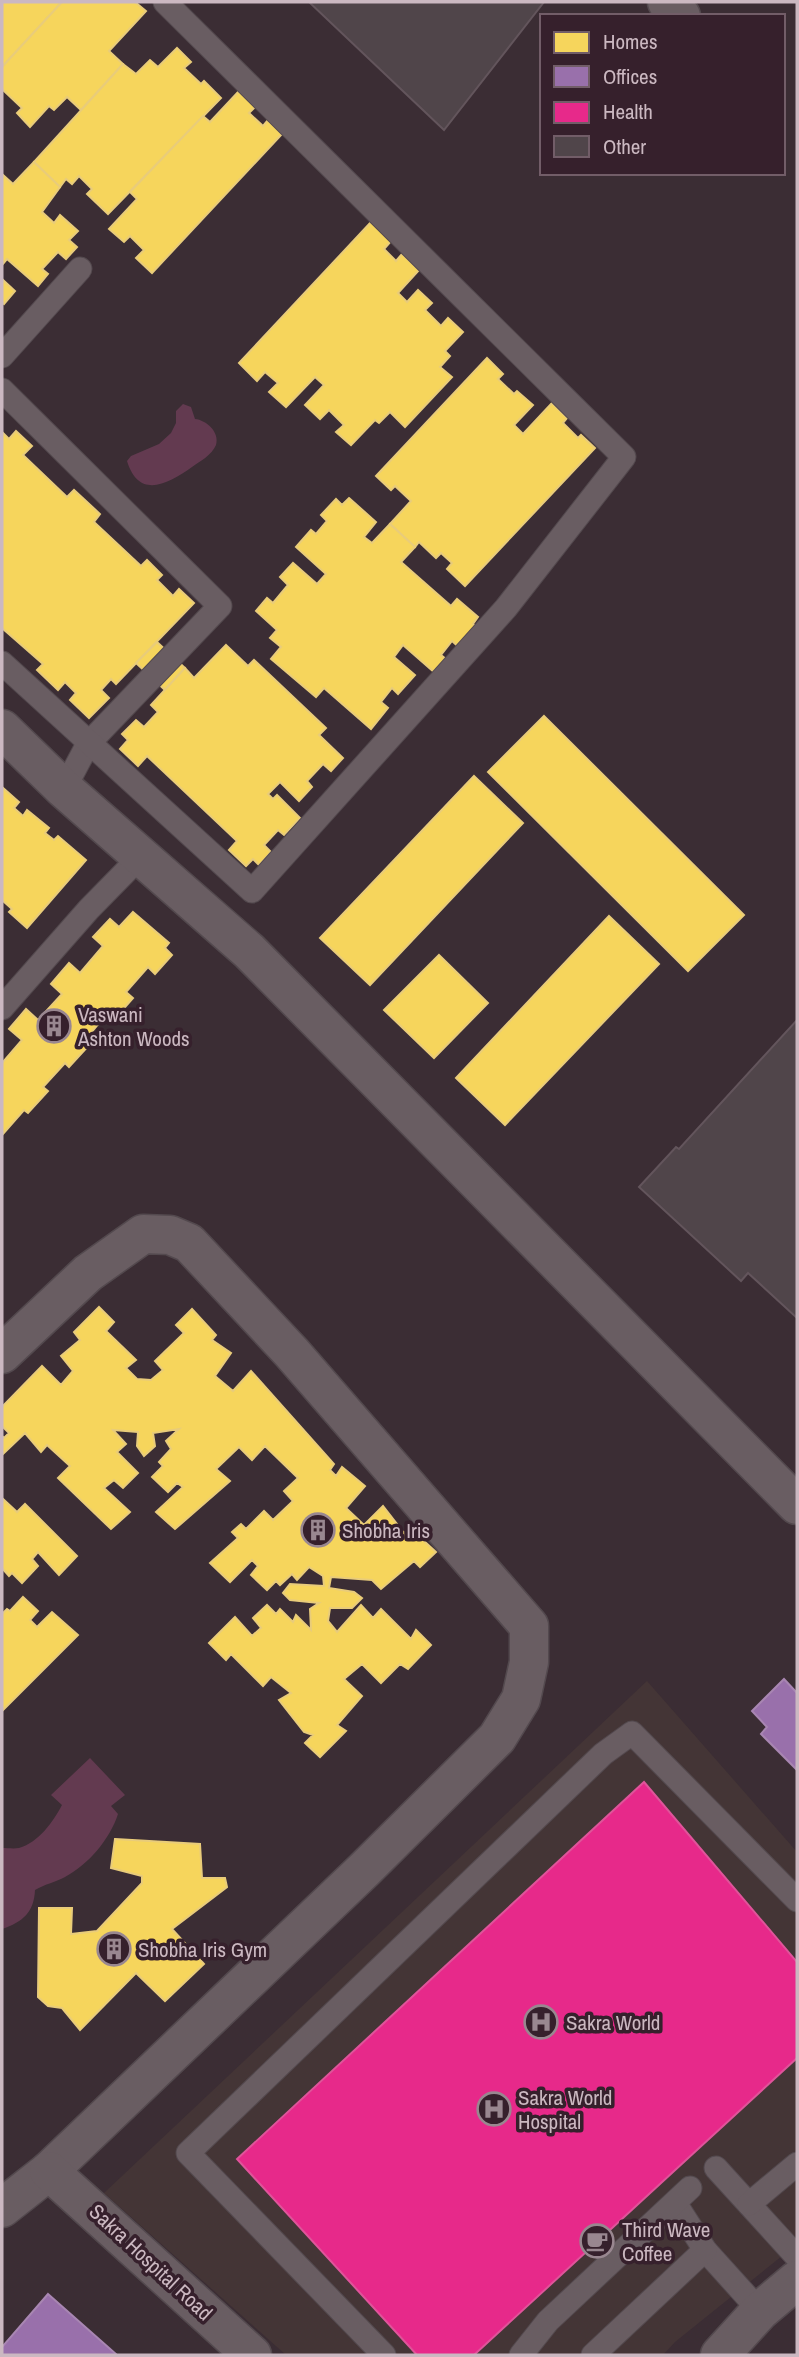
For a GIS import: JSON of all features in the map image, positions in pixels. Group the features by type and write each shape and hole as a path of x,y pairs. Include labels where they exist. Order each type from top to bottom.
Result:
{"street":[{"path":"2,729 64,789 249,951 797,1505"},
{"path":"2,1354 88,1273 143,1234 170,1235 189,1242 292,1353 529,1626 529,1662 521,1699 497,1738 364,1870 49,2171 2,2208"},
{"name":"Sakra Hospital Road","path":"49,2171 252,2355"},
{"path":"720,2355 761,2311 797,2280"}],"lane":[{"path":"2,663 252,891 506,608 624,457 165,2"},
{"path":"2,356 80,269"},
{"path":"2,390 220,606 88,744 64,789"},
{"path":"2,1008 89,909 141,856"},
{"path":"384,2355 188,2153 603,1754 632,1733 797,1900"},
{"path":"749,2204 797,2164"},
{"path":"716,2168 797,2257"},
{"path":"521,2355 548,2321 682,2196 705,2250 761,2311"},
{"path":"593,2355 705,2250"}],"shaded area":[{"path":"183,404 191,407 195,419 208,424 214,431 217,440 214,449 198,463 164,483 147,485 139,481 127,461 131,456 159,444 171,433 176,423 176,411"},
{"name":"Sakra World","path":"647,1681 797,1852 797,2244 675,2342 663,2355 286,2355 104,2193"},
{"path":"90,1758 125,1795 111,1806 118,1814 110,1833 82,1866 35,1890 26,1915 2,1929 2,1848 26,1845 45,1831 62,1805 51,1795"}],"building: Homes":[{"path":"2,2 62,2 2,67"},
{"path":"62,2 135,2 146,11 109,51 123,64 81,110 67,97 54,110 49,106 30,127 17,113 22,108 2,89 2,67"},
{"path":"177,48 191,62 184,68 201,84 204,81 221,98 108,214 87,194 92,189 79,176 72,184 66,179 60,187 34,162 123,64 136,74 150,60 158,67"},
{"path":"240,90 257,105 249,113 263,126 268,120 282,134 152,273 136,258 144,250 130,236 124,242 109,229 137,199 130,192 203,116 210,122"},
{"path":"34,162 60,187 42,212 54,223 60,215 78,231 69,240 77,247 66,259 58,252 42,269 48,274 38,286 7,259 2,265 2,174 13,184"},
{"path":"372,221 392,240 384,249 396,261 402,254 419,270 398,293 407,302 418,290 432,303 425,310 441,326 448,318 463,332 445,351 450,356 440,367 452,377 405,427 390,412 379,423 375,420 351,445 336,432 344,425 329,410 320,419 305,405 324,385 315,377 286,407 269,392 278,383 265,372 257,381 239,363"},
{"path":"2,279 15,291 4,304 2,302"},
{"path":"487,358 503,374 498,379 514,394 517,391 533,405 514,425 523,434 552,403 567,418 563,423 578,438 581,435 595,448 465,586 447,569 452,563 441,553 436,558 419,542 415,547 390,524 411,501 395,486 391,490 376,476"},
{"path":"16,431 32,446 23,455 67,497 74,490 100,514 94,522 141,566 147,560 162,575 157,580 173,596 179,589 194,603 116,684 111,679 101,690 109,698 89,718 70,700 76,693 65,682 58,690 37,670 43,664 2,628 2,432 9,439"},
{"path":"349,498 376,522 364,537 372,543 390,524 415,547 401,562 451,606 457,599 478,617 473,624 479,629 461,649 452,641 441,655 446,659 434,672 403,645 394,657 415,675 398,694 392,688 381,702 388,708 371,729 324,688 316,697 271,659 281,647 270,638 277,630 256,611 267,598 273,603 288,585 280,577 293,563 317,584 326,574 296,547 311,530 316,534 327,521 321,515 336,499 342,505"},
{"path":"157,642 185,668 165,690 136,663"},
{"path":"226,645 248,666 254,660 326,728 319,735 343,758 331,771 323,764 307,781 312,787 299,801 280,782 268,794 273,799 277,795 300,818 284,835 278,830 264,845 271,852 259,865 253,859 246,866 229,850 237,841 147,756 138,766 120,749 128,740 122,734 136,720 144,727 158,712 151,705 185,668 194,678"},
{"path":"544,716 744,915 688,971 488,772"},
{"path":"474,776 523,823 370,985 320,938"},
{"path":"2,787 19,802 14,808 23,816 27,810 49,828 45,833 54,840 58,836 86,860 27,928 9,912 12,909 2,900"},
{"name":"Vaswani Ashton Woods","path":"133,912 169,943 165,948 172,955 155,974 148,967 126,992 133,998 111,1023 104,1017 85,1040 90,1044 69,1067 65,1063 43,1087 48,1091 28,1113 24,1110 2,1135 2,1063 22,1040 9,1029 26,1009 38,1020 62,994 51,984 69,963 80,973 103,946 93,937 110,919 119,927"},
{"path":"609,916 659,964 505,1125 456,1078"},
{"path":"439,955 488,1003 434,1058 384,1010"},
{"name":"Shobha Iris","path":"99,1307 114,1322 106,1331 136,1360 126,1368 137,1379 151,1380 163,1370 155,1361 184,1333 176,1325 192,1309 216,1335 212,1340 231,1353 215,1376 233,1391 251,1371 334,1464 330,1470 336,1476 342,1467 365,1486 346,1508 364,1525 383,1506 404,1533 410,1528 436,1552 420,1567 414,1561 381,1589 372,1580 331,1577 329,1588 354,1592 362,1598 352,1608 330,1608 328,1621 337,1632 361,1605 373,1618 381,1609 411,1639 416,1630 431,1645 408,1669 400,1664 381,1683 362,1664 344,1679 362,1696 337,1725 346,1731 320,1757 305,1743 313,1735 304,1732 279,1700 291,1693 271,1677 263,1686 231,1654 226,1660 209,1643 235,1617 252,1636 261,1628 253,1618 267,1605 276,1614 280,1609 293,1622 296,1615 311,1630 310,1609 319,1603 290,1600 283,1593 290,1584 324,1586 323,1576 309,1567 297,1580 292,1574 280,1585 276,1581 267,1590 251,1575 258,1566 252,1560 230,1582 210,1563 238,1538 232,1532 241,1524 246,1529 264,1511 273,1520 293,1501 284,1491 298,1478 265,1446 252,1460 239,1447 216,1469 230,1481 175,1529 156,1512 183,1487 177,1483 168,1492 152,1477 163,1466 159,1462 171,1449 166,1441 179,1429 153,1433 155,1446 144,1456 137,1446 138,1432 113,1430 126,1444 117,1452 138,1473 123,1488 114,1480 104,1488 130,1512 111,1529 58,1478 70,1466 47,1445 41,1452 25,1433 2,1455 2,1436 4,1438 9,1433 2,1426 2,1407 42,1366 61,1385 73,1371 61,1356 80,1340 74,1332"},
{"path":"2,1498 17,1512 25,1504 77,1556 59,1575 38,1552 32,1559 38,1566 22,1583 12,1573 9,1576 2,1568"},
{"path":"23,1597 38,1611 30,1620 37,1627 52,1612 78,1635 2,1711 2,1614 7,1609 10,1611"},
{"name":"Shobha Iris Gym","path":"115,1839 200,1844 202,1878 225,1878 227,1887 172,1929 204,1964 165,2001 136,1973 80,2030 62,2008 48,2006 38,1997 39,1908 72,1908 71,1934 97,1931 142,1883 142,1876 111,1868"}],"building: Offices":[{"path":"784,1679 797,1693 797,1770 761,1734 767,1727 752,1711"},
{"path":"48,2294 117,2355 2,2355 2,2347"}],"building: Health":[{"path":"644,1782 797,1962 797,2058 474,2355 417,2355 237,2159"}],"building: Other":[{"path":"309,2 544,2 444,130"},
{"path":"797,1020 797,1318 748,1273 741,1281 639,1187 676,1147 679,1149"}],"place":[{"name":"Vaswani Ashton Woods","path":"54,1026"},
{"name":"Shobha Iris","path":"318,1530"},
{"name":"Shobha Iris Gym","path":"114,1949"},
{"name":"Sakra World","path":"541,2022"},
{"name":"Sakra World Hospital","path":"494,2109"},
{"name":"Third Wave Coffee","path":"597,2241"}]}
